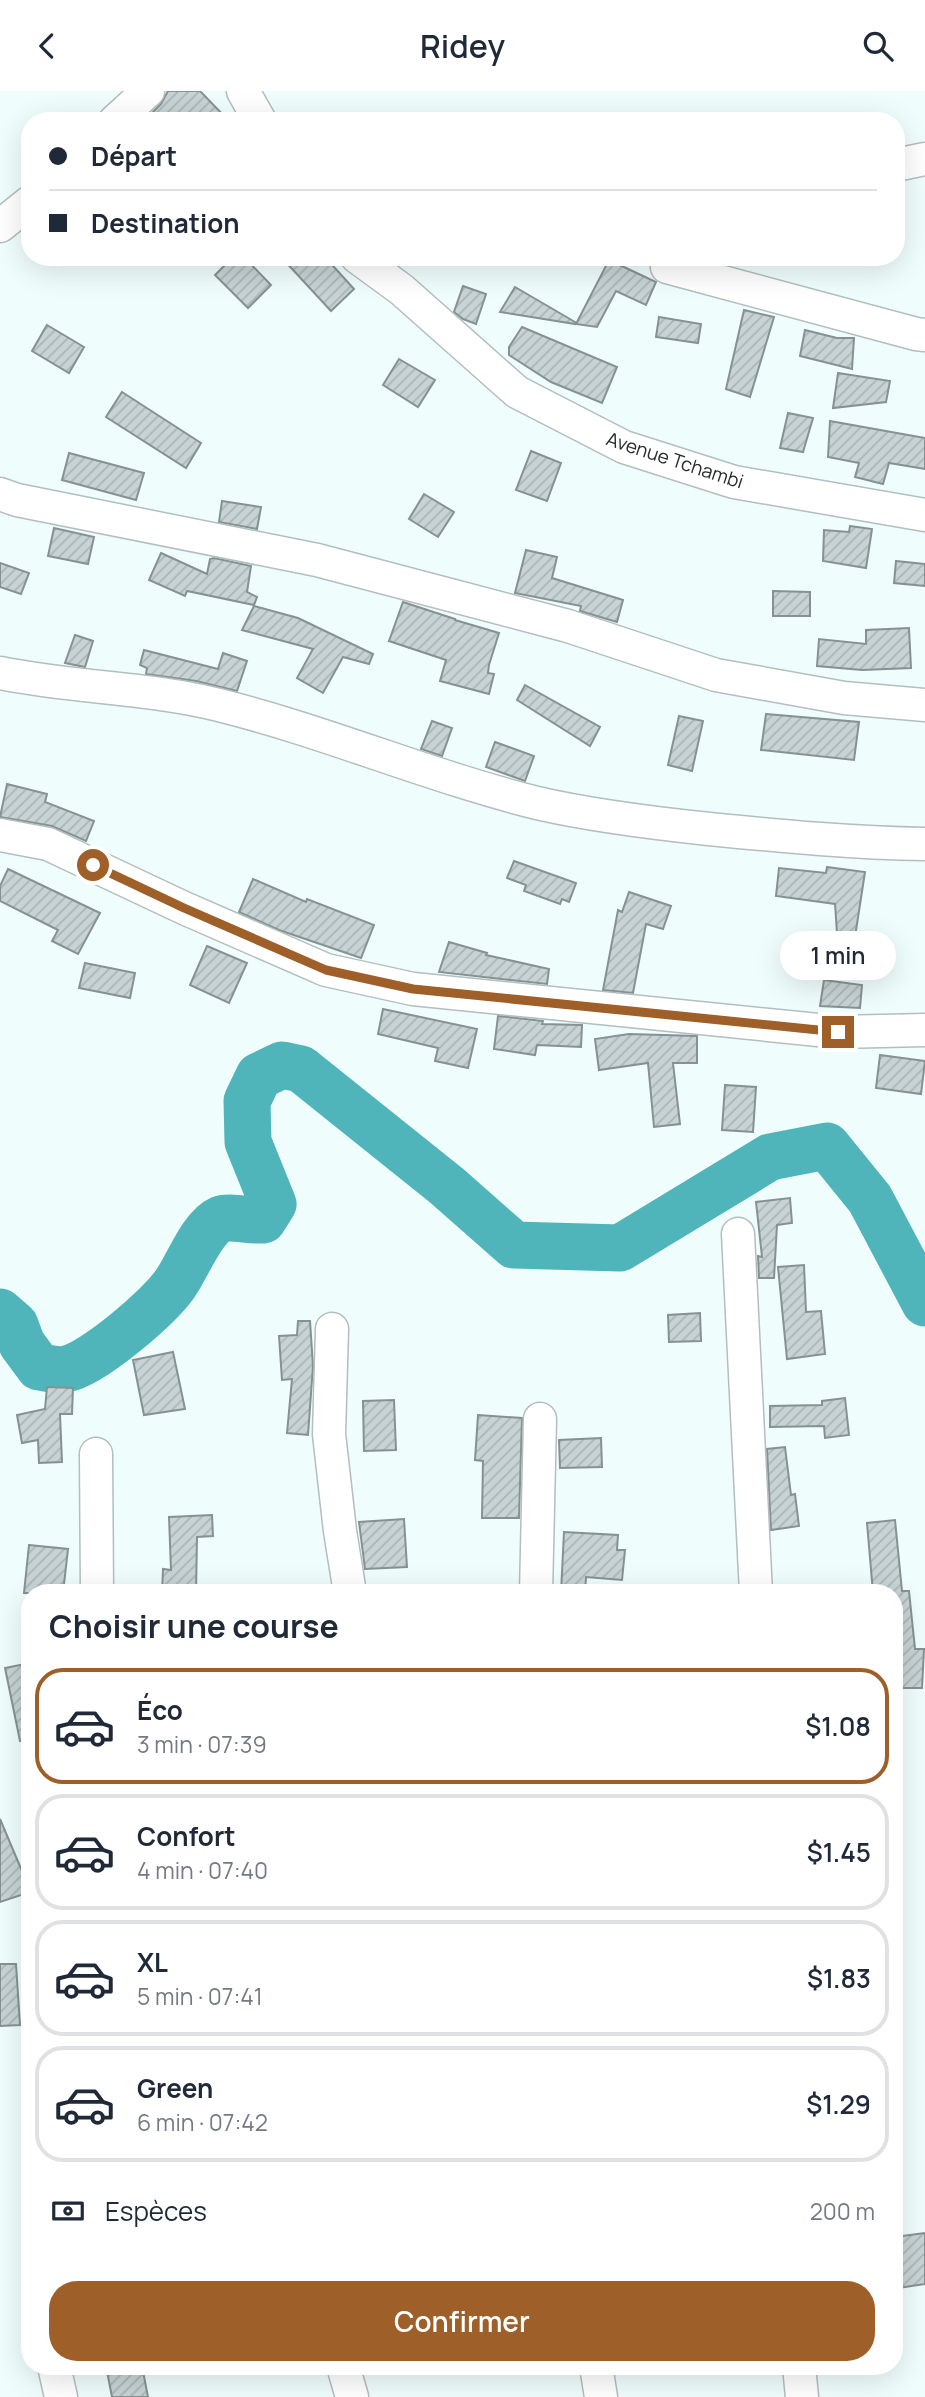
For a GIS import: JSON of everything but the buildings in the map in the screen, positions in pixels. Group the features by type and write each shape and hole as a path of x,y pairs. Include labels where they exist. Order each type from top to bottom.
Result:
{"street":[{"path":"125,112 148,91"},
{"path":"243,91 255,112"},
{"path":"905,163 925,159"},
{"path":"0,226 21,209"},
{"name":"Avenue Tchambi","path":"369,266 402,290 517,392 624,447 734,482 925,515"},
{"path":"667,267 925,335"},
{"path":"0,494 17,500 317,561 568,626 716,674 844,698 925,705"},
{"path":"0,673 40,681 141,691 217,704 291,725 433,773 538,803 642,822 786,837 925,844"},
{"path":"0,835 48,844 184,908 326,970 413,989 825,1031 925,1030"},
{"path":"738,1234 756,1584"},
{"path":"332,1329 329,1434 349,1584"},
{"path":"536,1584 540,1419"},
{"path":"96,1454 97,1584"},
{"path":"56,2375 61,2397"},
{"path":"346,2375 352,2397"},
{"path":"597,2375 601,2397"},
{"path":"800,2375 802,2397"}],"waterway":[{"path":"0,1312 15,1325 22,1344 39,1367 56,1370 78,1365 125,1333 167,1294 207,1230 214,1224 224,1218 263,1220 273,1204 248,1142 247,1101 259,1076 282,1065 301,1069 447,1186 514,1245 620,1248 770,1157 827,1146 870,1199 925,1303"}],"route":[{"path":"93,865 326,970 413,989 838,1032"}]}
